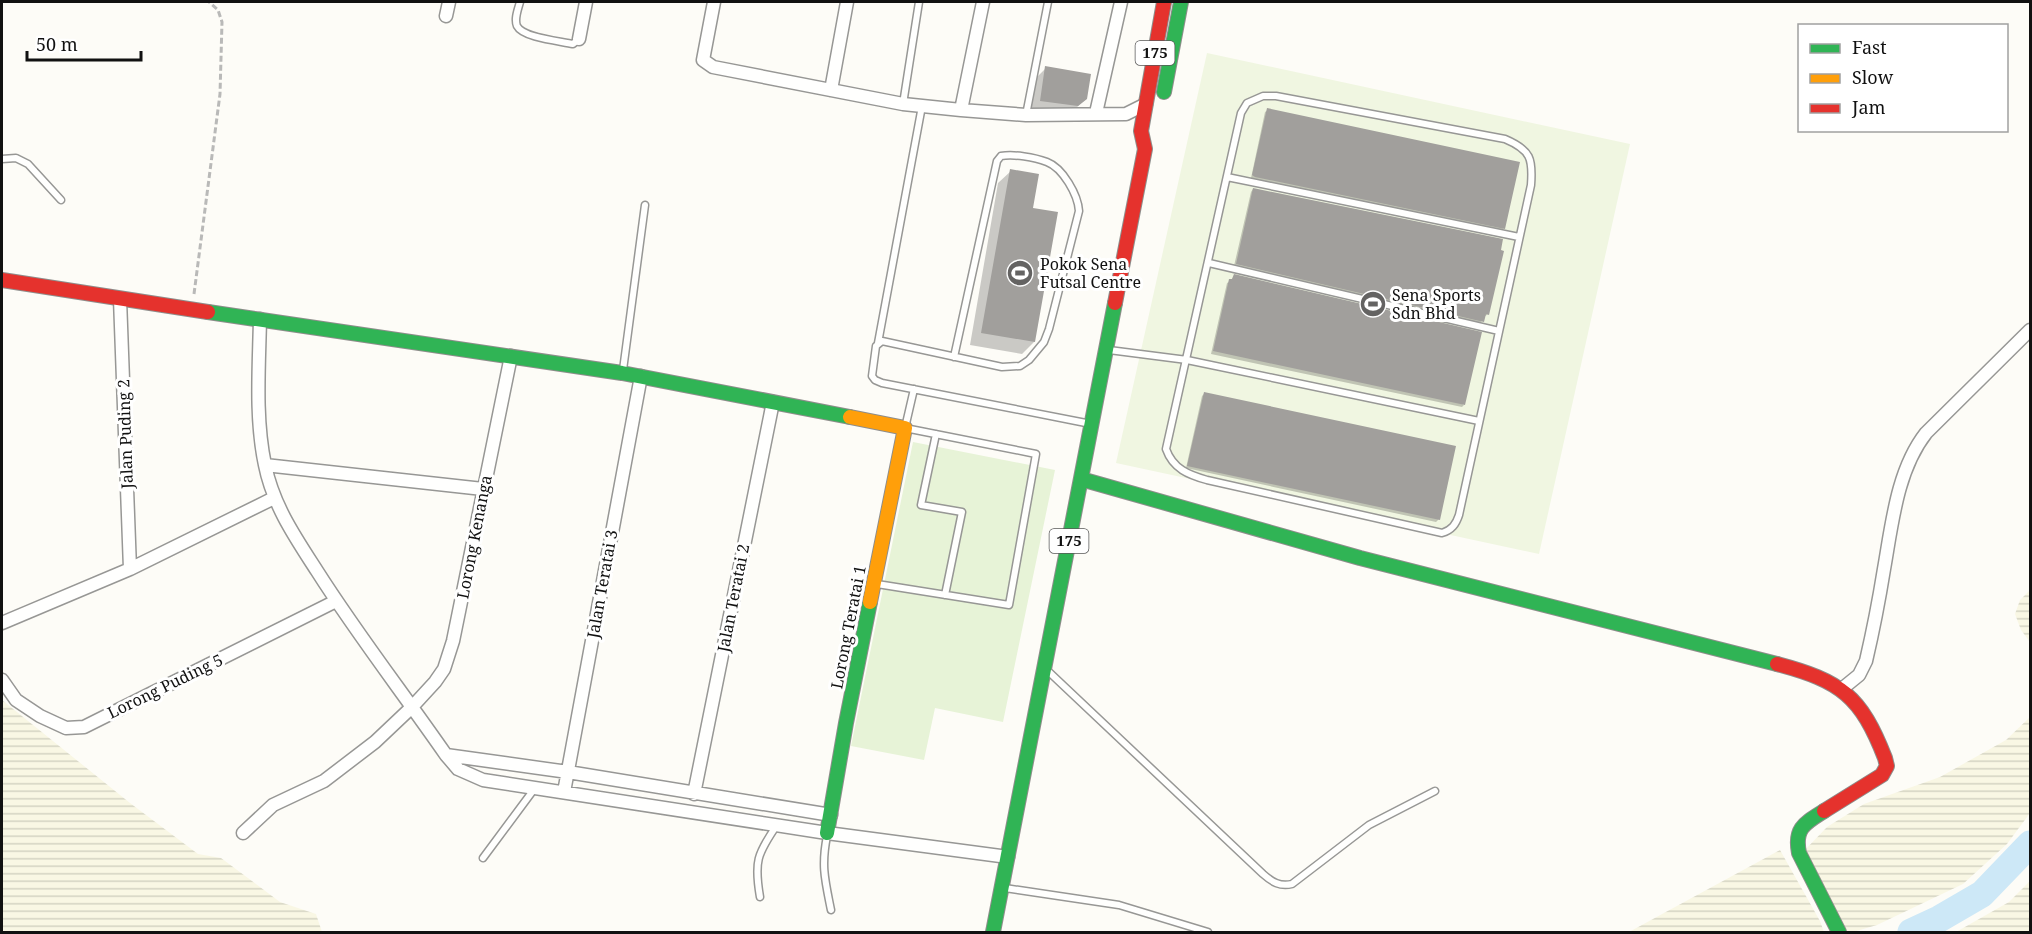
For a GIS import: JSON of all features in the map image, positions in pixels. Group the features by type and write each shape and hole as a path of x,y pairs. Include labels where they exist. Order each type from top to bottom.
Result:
{"main road":[{"name":"175","path":"993,933 1145,149 1141,131 1164,2"},
{"name":"175","path":"1162,100 1181,2"},
{"name":"175","path":"1145,149 1156,133"},
{"path":"2,280 640,376 905,428"},
{"name":"Lorong Teratai 1","path":"828,833 846,723 905,428"},
{"path":"1081,479 1360,558 1791,668 1843,688 1865,716 1887,766 1882,775 1806,822 1797,833 1799,853 1839,933"}],"street":[{"path":"446,16 449,2"},
{"path":"579,39 586,2"},
{"path":"714,2 703,60 712,66 903,104 962,110 1026,115 1126,114 1146,104"},
{"path":"831,90 847,2"},
{"path":"962,110 983,2"},
{"path":"1096,113 1121,2"},
{"path":"1126,114 1142,125"},
{"name":"Jalan Puding 2","path":"120,299 130,569"},
{"path":"260,320 258,413 265,465 274,498 289,527 336,601 458,769 483,780 828,833 1008,857"},
{"path":"1843,688 1859,675 1866,661 1894,513 1909,462 1917,445 1926,433 2031,330"},
{"name":"Lorong Kenanga","path":"243,832 273,805 324,781 348,764 412,707 444,669 450,655 511,356"},
{"name":"Jalan Teratai 3","path":"564,792 640,376"},
{"name":"Jalan Teratai 2","path":"694,794 773,402"},
{"path":"265,465 483,489"},
{"path":"2,623 130,569 274,498"},
{"name":"Lorong Puding 5","path":"2,680 16,700 40,716 66,728 84,727 336,601"},
{"path":"446,754 831,815"}],"lane":[{"path":"520,2 516,19 517,27 521,31 540,38 573,44 579,39"},
{"path":"903,104 919,2"},
{"path":"1026,115 1048,2"},
{"path":"1263,96 1276,96 1505,139 1522,147 1532,166 1531,185 1519,237 1457,521 1449,531 1442,533 1207,480 1190,475 1170,460 1166,449 1241,113 1247,103 1263,96"},
{"path":"922,106 872,372 874,378 882,383 1091,424"},
{"path":"878,344 882,341 1002,368 1011,368 1029,360 1044,342 1049,329 1079,211 1076,196 1071,187 1053,165 1047,162 1010,154 1001,156 997,161 954,357"},
{"path":"2,159 16,158 28,164 62,200"},
{"path":"1227,177 1519,237"},
{"path":"622,374 645,205"},
{"path":"1209,263 1499,331"},
{"path":"1106,350 1187,360 1479,421"},
{"path":"874,583 1009,605 1036,454 905,428 914,389"},
{"path":"936,434 921,505 962,512 945,595"},
{"path":"1044,667 1274,883 1292,884 1369,825 1436,791"},
{"path":"483,858 535,788"},
{"path":"760,897 756,874 758,859 763,845 777,824"},
{"path":"828,833 823,872 831,910"},
{"path":"1002,888 1119,905 1208,933"}],"path":[{"path":"192,310 220,94 222,22 218,10 209,2"}],"shaded area":[{"path":"2030,590 2030,642 2021,630 2015,614 2020,600"},
{"path":"2,700 130,803 198,854 221,858 280,902 316,914 322,932 2,932"},
{"path":"2030,717 2030,813 2007,844 1963,884 1877,925 1853,932 1840,932 1803,852 1827,827 1864,804 1940,777 2006,740"},
{"path":"1780,850 1824,932 1629,932"},
{"path":"2030,881 2030,932 1956,932 2009,902"}],"green space":[{"name":"Sena Sports Sdn Bhd","path":"1207,53 1630,144 1539,554 1116,463"},
{"path":"913,442 1055,470 1003,722 935,708 924,760 851,746"}],"building":[{"path":"1045,66 1091,74 1087,99 1078,106 1040,101"},
{"path":"1267,108 1520,162 1505,229 1255,177 1252,175"},
{"name":"Pokok Sena Futsal Centre","path":"1010,169 1039,174 1033,208 1058,212 1035,342 981,333"},
{"path":"1253,188 1503,239 1501,250 1504,251 1489,315 1486,314 1484,322 1236,264"},
{"path":"1234,274 1482,332 1465,405 1213,351 1229,279 1232,279"},
{"path":"1204,392 1456,446 1440,520 1187,466"}],"waterway":[{"path":"1911,932 1982,894 2030,844"}],"traffic: fast":[{"path":"1164,92 1181,2"},
{"path":"993,932 1115,303"},
{"path":"208,312 622,373 850,417"},
{"path":"1081,479 1360,558 1777,664"},
{"path":"827,833 870,602"},
{"path":"1824,811 1802,827 1798,845 1799,853 1839,932"}],"traffic: slow":[{"path":"850,417 905,428 870,602"}],"traffic: jam":[{"path":"1115,303 1145,149 1141,131 1164,2"},
{"path":"2,280 208,312"},
{"path":"1777,664 1818,677 1846,694 1867,720 1885,758 1887,766 1882,775 1824,811"}],"place":[{"name":"Pokok Sena Futsal Centre","path":"1020,273"},
{"name":"Sena Sports Sdn Bhd","path":"1373,304"}]}
